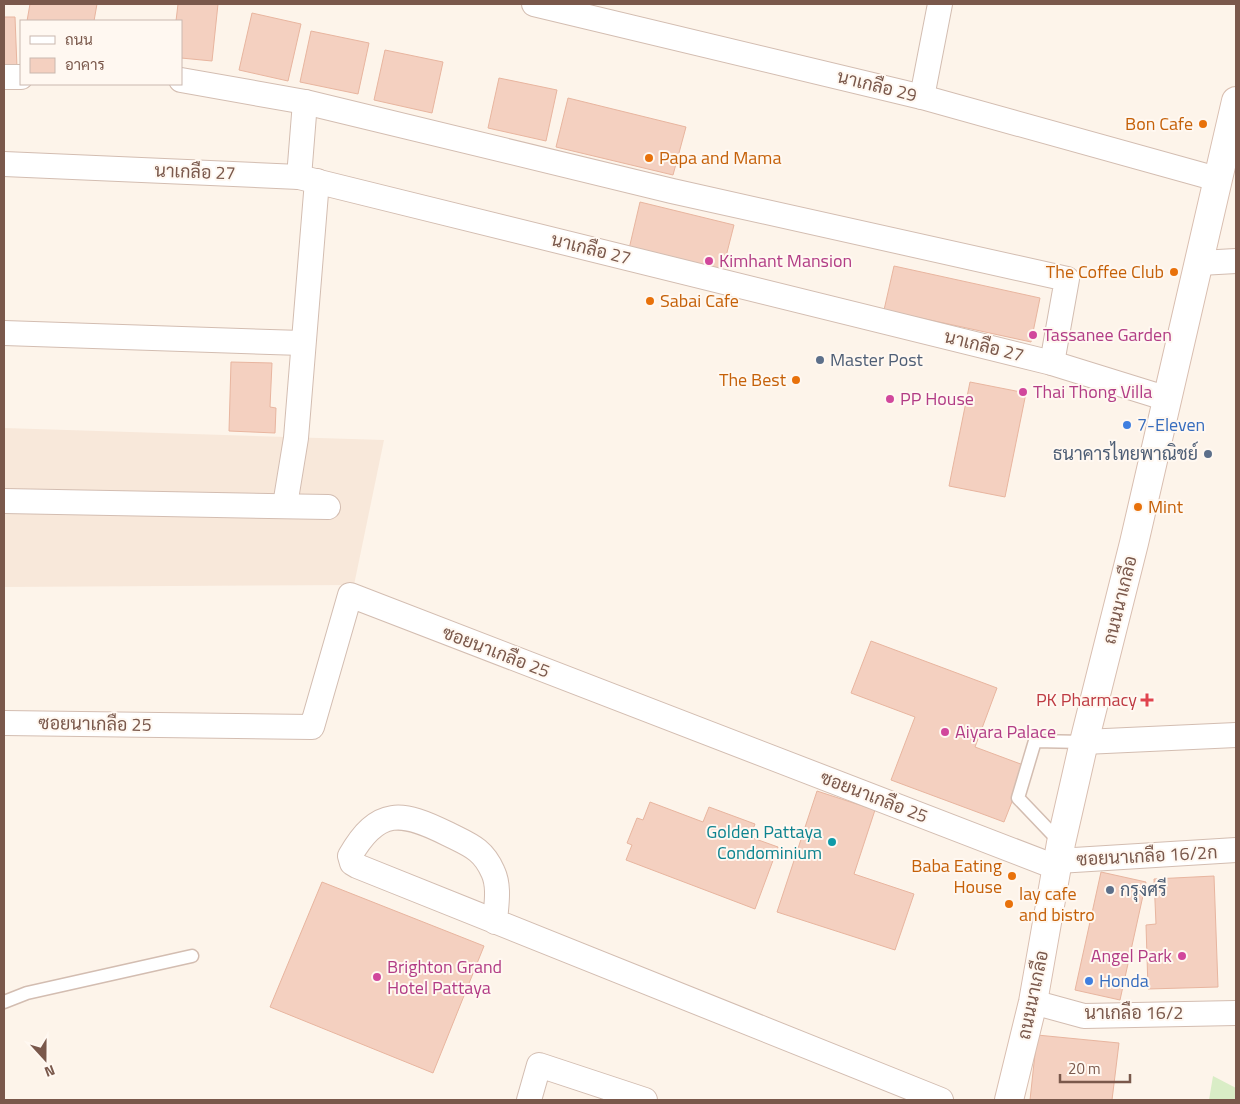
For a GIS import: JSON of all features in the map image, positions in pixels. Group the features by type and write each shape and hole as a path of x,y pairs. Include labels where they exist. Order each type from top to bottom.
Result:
{"street":[{"name":"นาเกลือ 29","path":"534,4 922,97 1217,179"},
{"path":"922,97 940,4"},
{"path":"4,77 20,77"},
{"path":"182,80 305,102 663,189 1067,279 1052,363"},
{"name":"ถนนนาเกลือ","path":"1009,1100 1033,1002 1059,857 1084,742 1168,400 1236,101"},
{"path":"285,505 296,438 302,343 308,179 305,102"},
{"name":"นาเกลือ 27","path":"4,164 308,179 1052,363 1168,400"},
{"path":"1200,262 1236,261"},
{"path":"4,333 302,343"},
{"path":"4,501 328,507"},
{"name":"ซอยนาเกลือ 25","path":"4,723 312,727 350,595 1059,857"},
{"path":"1084,742 1236,735"},
{"path":"495,922 497,890 494,874 486,858 478,849 420,820 399,816 384,820 370,828 362,836 350,856 352,863 357,866 495,922 941,1100"},
{"name":"ซอยนาเกลือ 16/2ก","path":"1059,857 1236,850"},
{"name":"นาเกลือ 16/2","path":"1033,1002 1084,1016 1236,1013"},
{"path":"528,1100 539,1064 645,1100"}],"lane":[{"path":"1059,857 1018,798 1035,741 1084,742"},
{"path":"4,1002 27,993 192,956"}],"shaded area":[{"path":"4,428 384,440 354,585 4,587"}],"green space":[{"path":"1213,1076 1236,1088 1236,1100 1209,1100"}],"building":[{"path":"30,4 97,4 94,20 27,20"},
{"path":"178,4 218,4 212,61 182,58 182,20 176,20"},
{"path":"252,13 301,24 288,81 239,70"},
{"path":"4,17 15,17 17,68 4,69"},
{"path":"311,31 369,43 358,94 300,82"},
{"path":"385,50 443,62 432,113 374,100"},
{"path":"499,78 557,90 546,141 488,128"},
{"path":"568,98 686,127 673,175 556,147"},
{"path":"640,202 734,225 722,272 629,249"},
{"path":"894,266 1040,298 1031,342 884,310"},
{"path":"231,362 272,363 270,407 276,408 275,433 229,431"},
{"path":"970,382 1026,393 1005,497 949,486"},
{"name":"Aiyara Palace","path":"871,641 997,688 975,747 1026,766 1004,822 891,780 915,717 851,693"},
{"name":"Golden Pattaya Condominium","path":"817,791 875,810 854,874 914,894 895,950 777,912"},
{"path":"650,802 703,822 709,807 755,824 750,837 778,847 755,909 626,860 632,845 627,843 637,818 643,820"},
{"path":"1101,872 1146,882 1120,1000 1075,990"},
{"name":"Angel Park","path":"1214,876 1218,987 1148,989 1146,925 1156,924 1154,879"},
{"name":"Brighton Grand Hotel Pattaya","path":"322,882 484,946 433,1073 270,1007"},
{"path":"1037,1035 1119,1043 1112,1100 1030,1100"}],"place":[{"name":"Bon Cafe","path":"1203,124"},
{"name":"Papa and Mama","path":"649,158"},
{"name":"Kimhant Mansion","path":"709,261"},
{"name":"The Coffee Club","path":"1174,272"},
{"name":"Sabai Cafe","path":"650,301"},
{"name":"Tassanee Garden","path":"1033,335"},
{"name":"Master Post","path":"820,360"},
{"name":"The Best","path":"796,380"},
{"name":"Thai Thong Villa","path":"1023,392"},
{"name":"PP House","path":"890,399"},
{"name":"7-Eleven","path":"1127,425"},
{"name":"ธนาคารไทยพาณิชย์","path":"1208,454"},
{"name":"Mint","path":"1138,507"},
{"name":"PK Pharmacy","path":"1147,700"},
{"name":"Aiyara Palace","path":"945,732"},
{"name":"Golden Pattaya Condominium","path":"832,842"},
{"name":"Baba Eating House","path":"1012,876"},
{"name":"กรุงศรี","path":"1110,890"},
{"name":"lay cafe and bistro","path":"1009,904"},
{"name":"Angel Park","path":"1182,956"},
{"name":"Brighton Grand Hotel Pattaya","path":"377,977"},
{"name":"Honda","path":"1089,981"}]}
